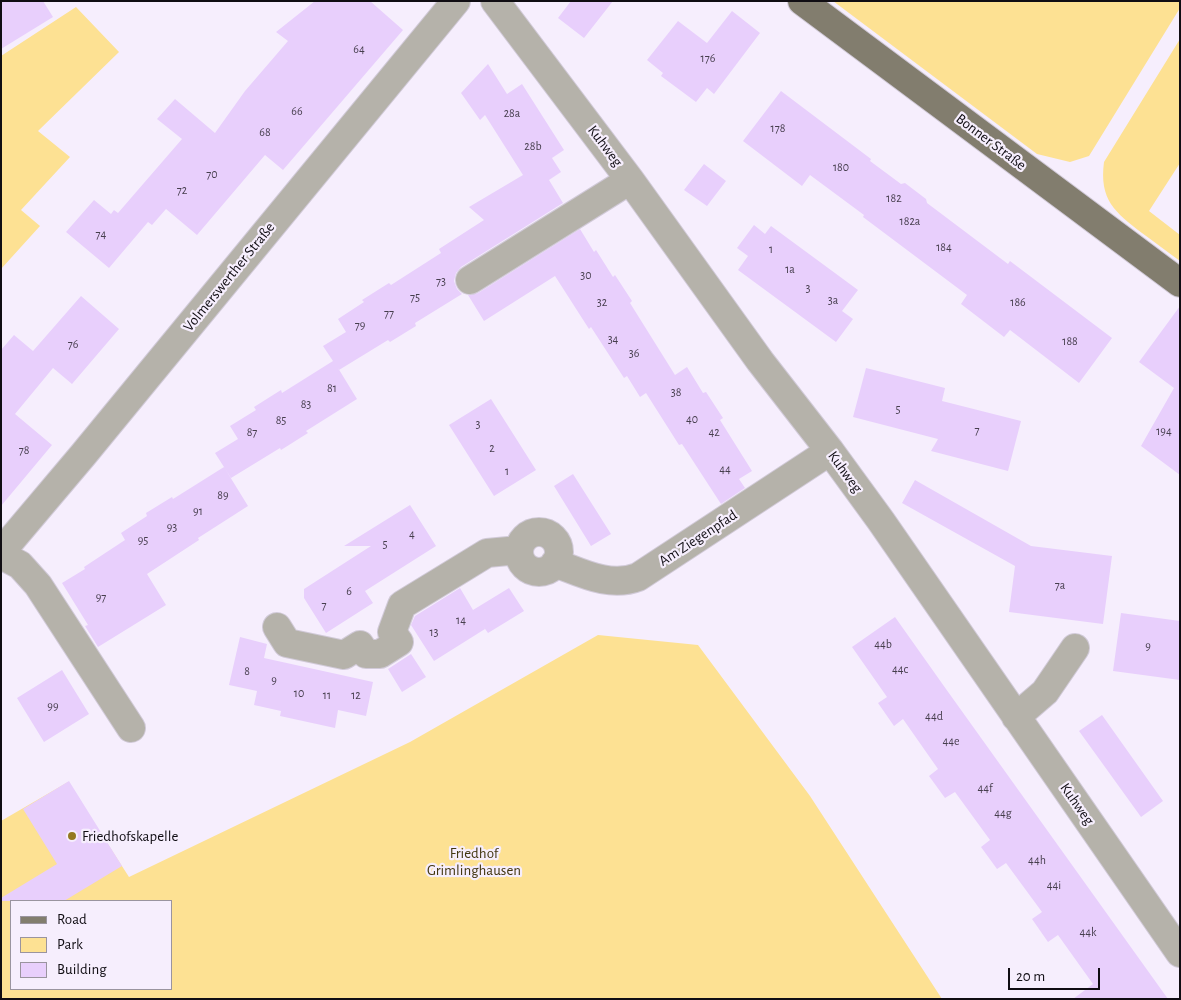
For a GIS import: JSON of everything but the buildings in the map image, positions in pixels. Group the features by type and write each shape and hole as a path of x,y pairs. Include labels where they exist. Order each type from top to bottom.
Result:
{"main road":[{"name":"Bonner Straße","path":"802,1 1180,283"}],"street":[{"name":"Volmerswerther Straße","path":"1,553 83,456 456,1"},
{"name":"Kuhweg","path":"495,1 630,180 760,362 830,451 881,521 1180,953"},
{"path":"470,280 630,180"},
{"name":"Am Ziegenpfad","path":"277,627 287,643 344,655 360,646 366,654 380,654 399,642 392,632 402,606 487,553 519,550 520,560 527,568 537,572 548,570 555,563 608,581 630,580 638,577 830,451"},
{"path":"1,553 20,566 38,585 131,728"},
{"path":"1016,717 1045,692 1075,648"}],"green space":[{"path":"833,1 1180,1 1180,8 1089,156 1070,162 1037,154"},
{"path":"76,7 119,52 38,131 70,157 21,210 40,226 1,269 1,56"},
{"path":"1180,39 1180,163 1149,211 1180,235 1180,261 1132,225 1117,211 1107,196 1103,175 1104,162"},
{"name":"Friedhof Grimlinghausen","path":"598,635 698,645 810,796 942,999 1,999 1,821 68,782 129,877 410,742"}],"place":[{"name":"Friedhofskapelle","path":"72,836"}]}
